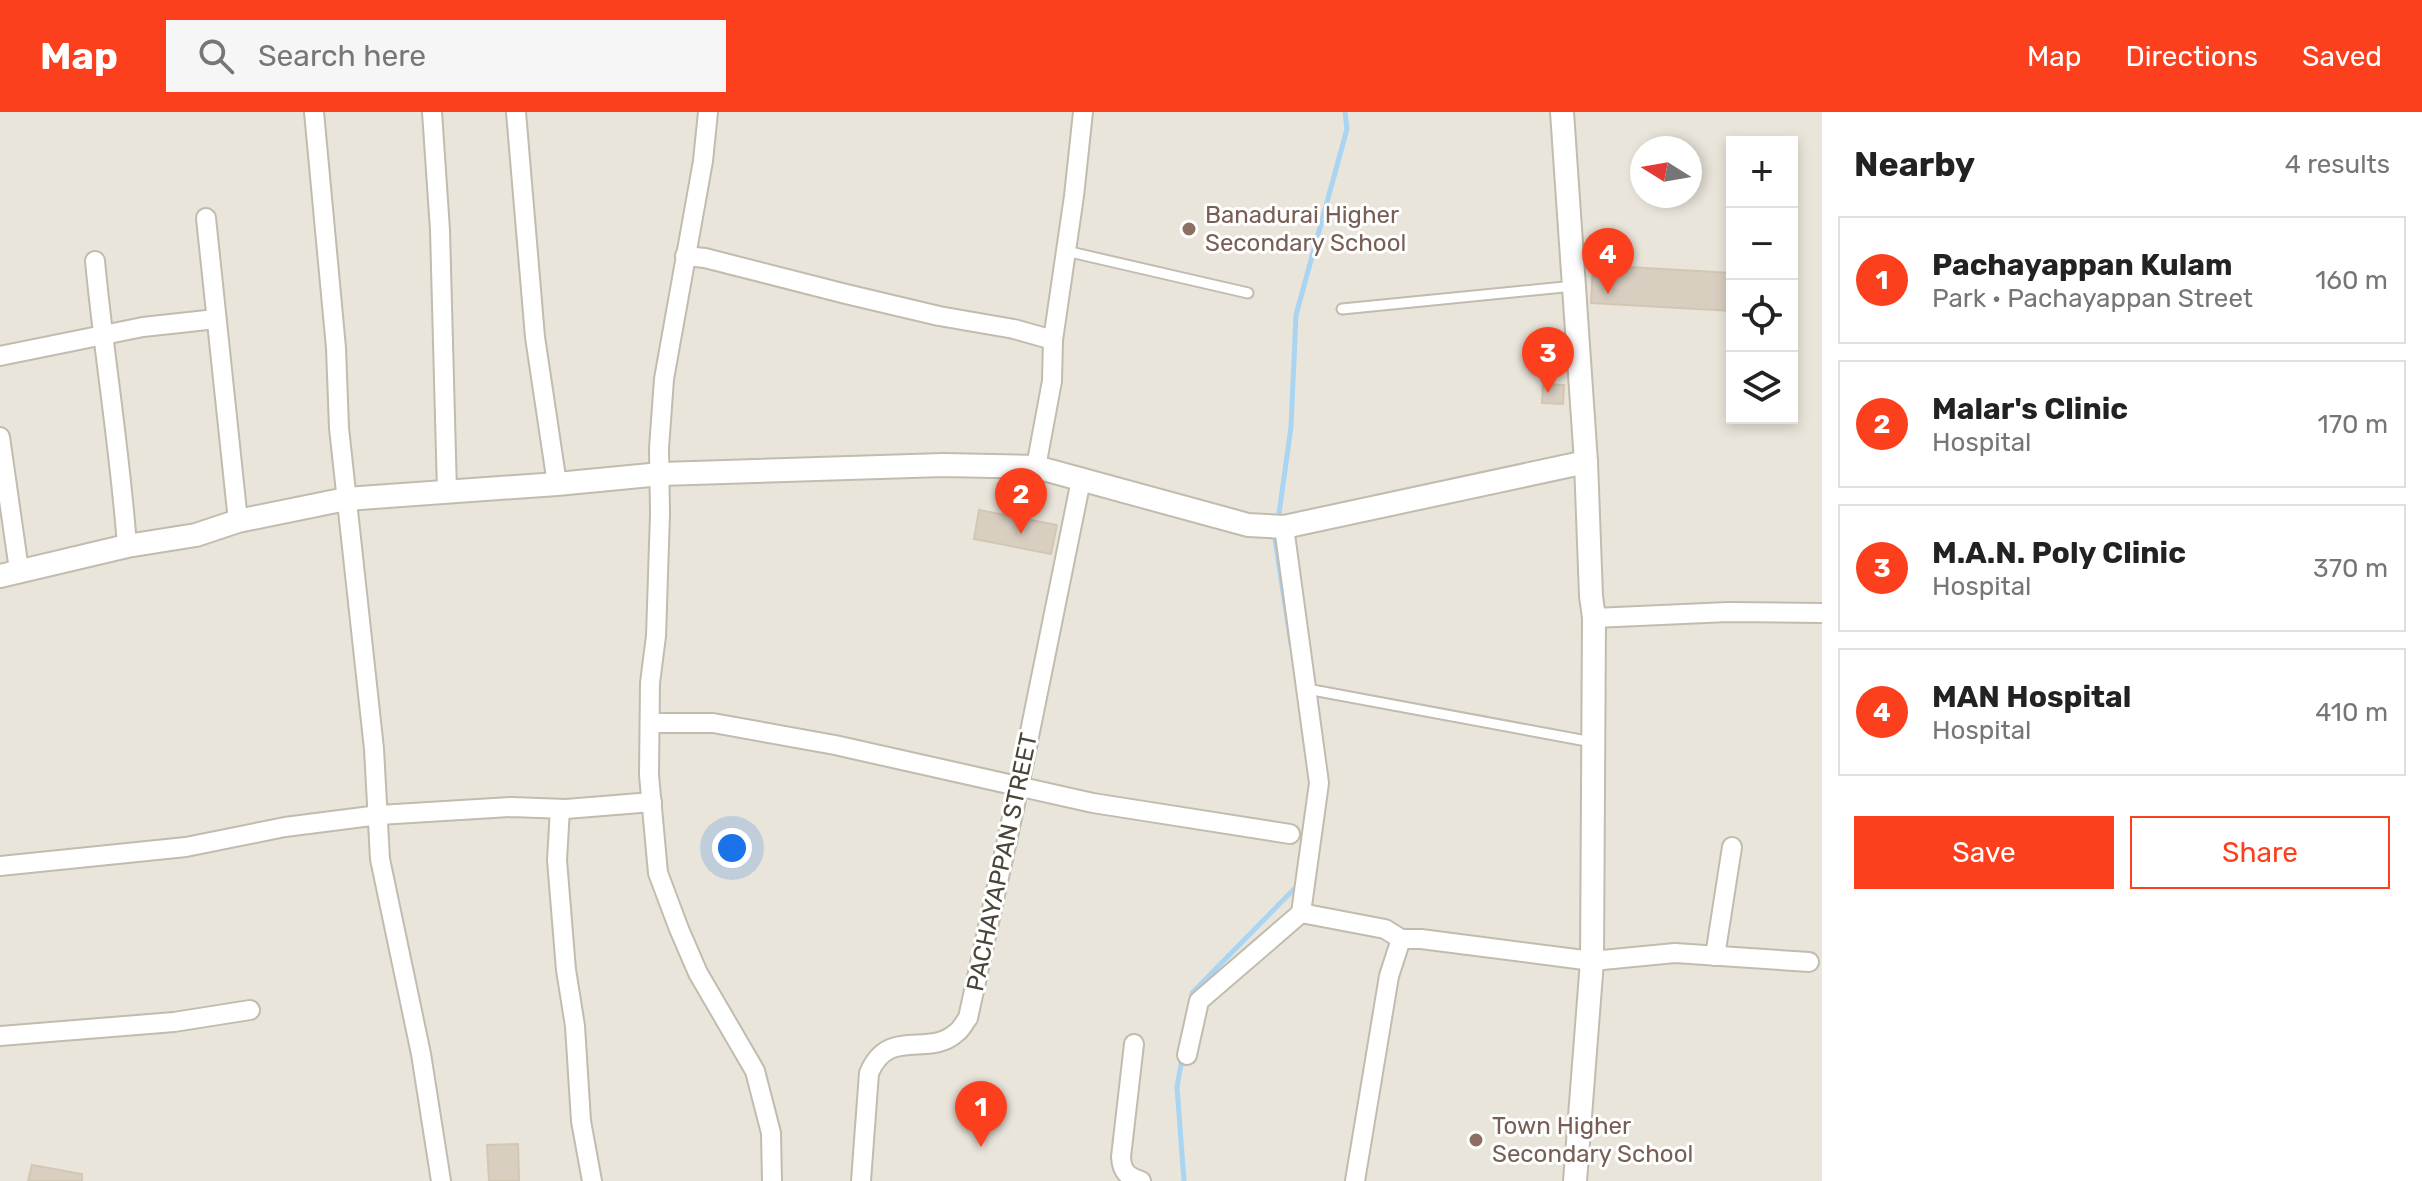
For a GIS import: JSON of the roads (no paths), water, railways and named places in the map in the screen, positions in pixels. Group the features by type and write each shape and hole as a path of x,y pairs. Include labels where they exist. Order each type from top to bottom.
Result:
{"street":[{"path":"314,112 336,348 339,428 366,667 380,859 421,1054 441,1181"},
{"path":"432,112 440,230 447,492"},
{"path":"516,112 535,337 557,484"},
{"path":"708,112 703,161 664,379 659,448 661,474 656,636 650,683 649,775 658,873 698,973 755,1071 771,1133 772,1181"},
{"path":"1036,467 1052,381 1053,340 1083,112"},
{"path":"1562,112 1594,618 1592,961 1575,1181"},
{"path":"206,218 238,521"},
{"path":"685,256 705,258 939,316 1014,329 1053,340"},
{"path":"95,261 102,337 120,459 127,546"},
{"path":"0,356 143,327 216,319"},
{"path":"0,437 10,573 127,546 196,535 238,521 346,499 661,474 943,465 1036,467 1248,525 1284,527 1586,462"},
{"name":"PACHAYAPPAN STREET","path":"861,1181 869,1073 875,1060 887,1049 900,1045 944,1040 957,1033 968,1018 1081,480"},
{"path":"1187,1055 1199,1001 1301,913 1319,783 1284,527"},
{"path":"1594,618 1728,612 1822,613"},
{"path":"650,723 713,723 835,745 1093,803 1290,834"},
{"path":"0,866 186,847 285,827 379,815 511,807 560,809 652,802"},
{"path":"560,809 557,860 566,970 575,1026 581,1121 592,1181"},
{"path":"1715,956 1732,847"},
{"path":"1301,913 1385,929 1401,939 1592,961 1675,953 1809,962"},
{"path":"1355,1181 1389,976 1401,939"},
{"path":"0,1036 174,1022 250,1010"},
{"path":"1134,1044 1121,1157 1122,1168 1128,1177 1141,1181"}],"lane":[{"path":"1066,251 1248,293"},
{"path":"1342,309 1574,286"},
{"path":"1307,689 1592,742"}],"waterway":[{"path":"1278,521 1291,427 1296,315 1347,129 1345,112"},
{"path":"1277,531 1275,539 1291,644"},
{"path":"1191,1001 1192,993 1300,883"},
{"path":"1182,1059 1177,1087 1184,1181"}],"place":[{"name":"Banadurai Higher Secondary School","path":"1189,229"},
{"name":"MAN Hospital","path":"1608,294"},
{"name":"M.A.N. Poly Clinic","path":"1548,393"},
{"name":"Malar's Clinic","path":"1021,534"},
{"name":"Town Higher Secondary School","path":"1476,1140"},
{"name":"Pachayappan Kulam","path":"981,1147"}]}
